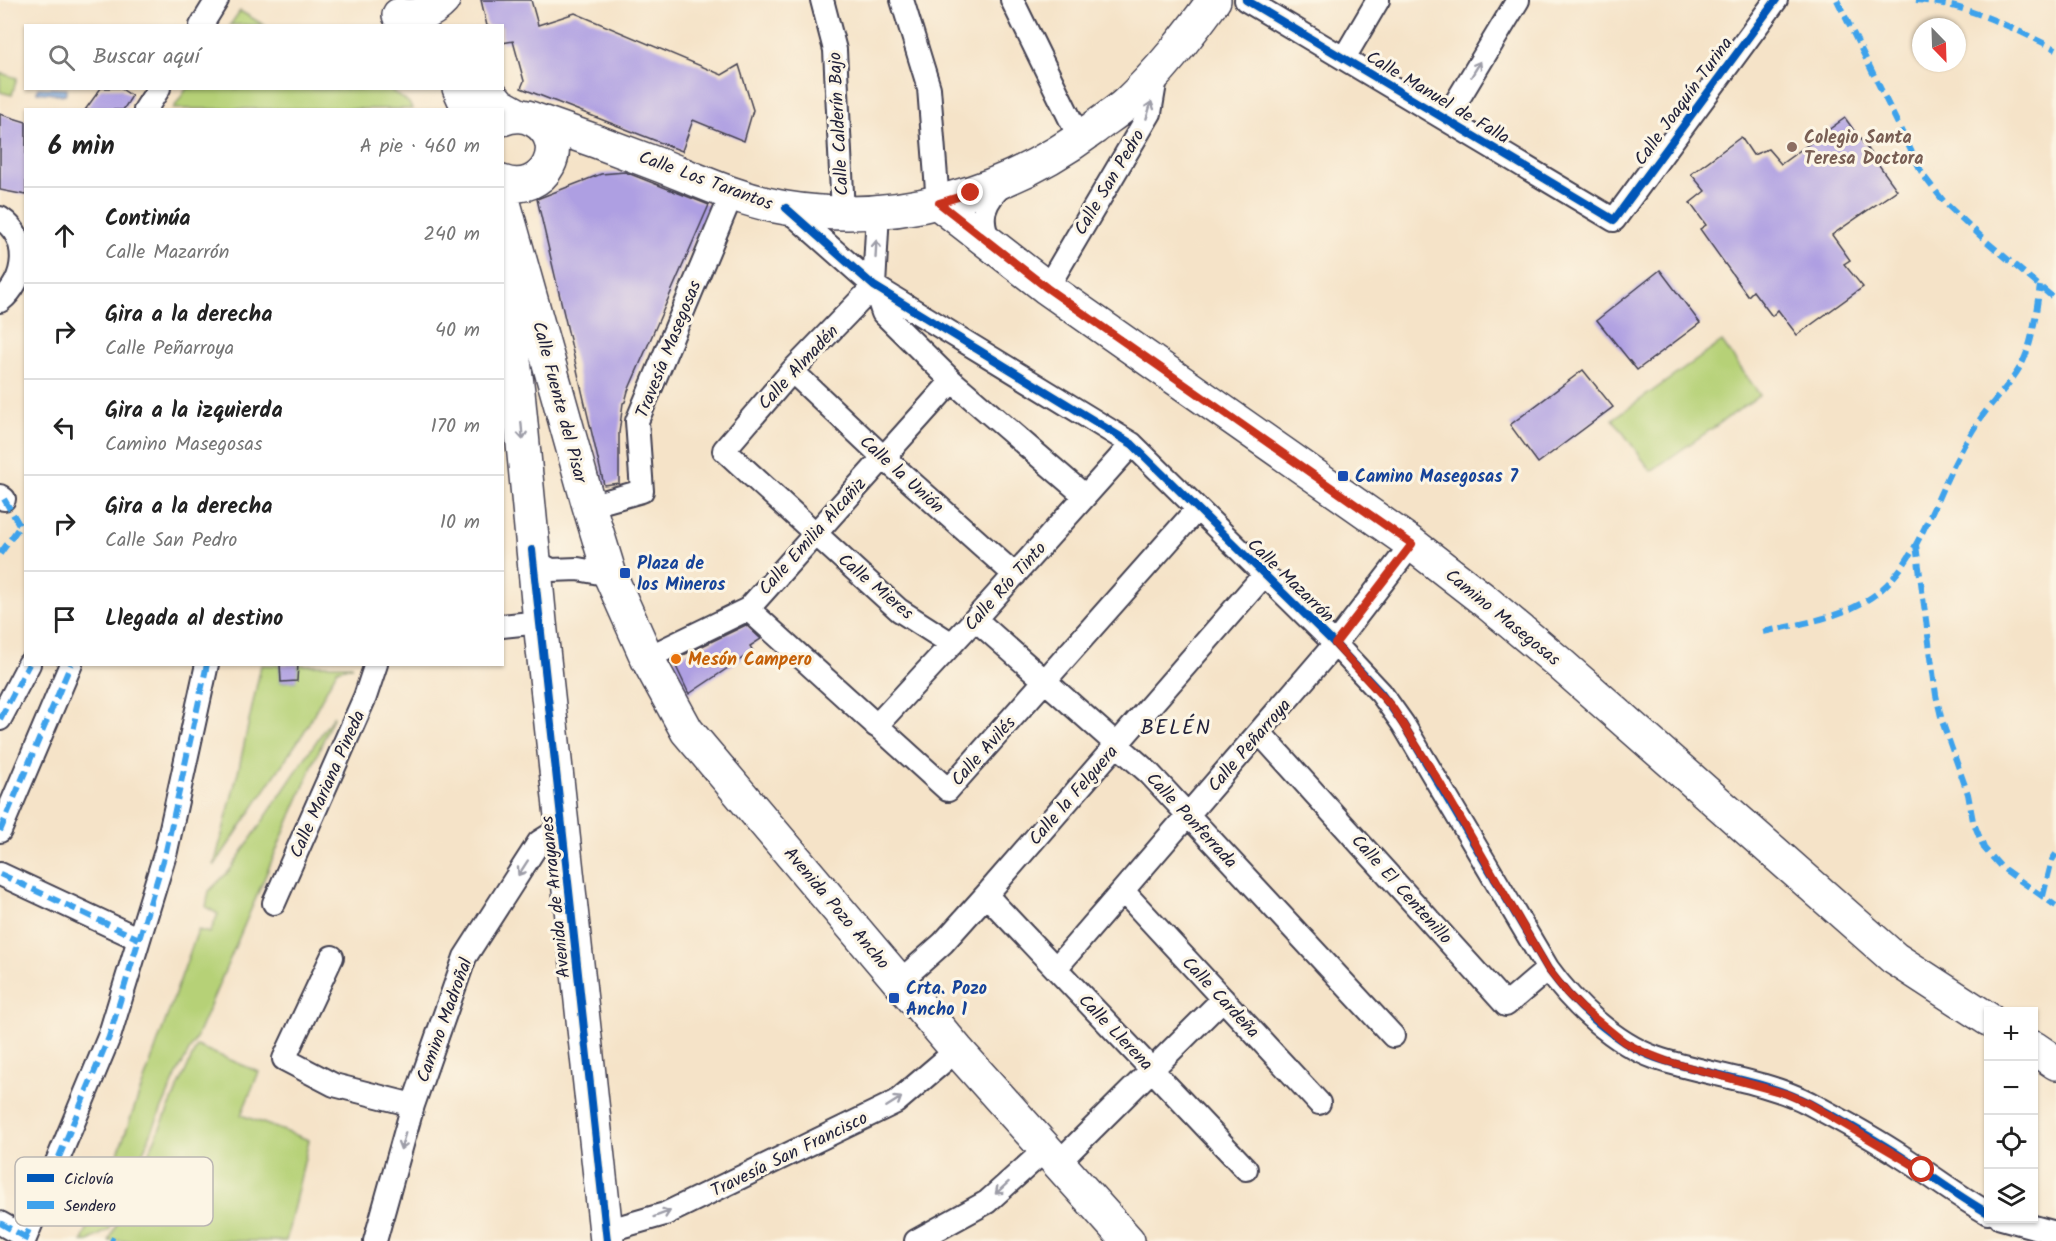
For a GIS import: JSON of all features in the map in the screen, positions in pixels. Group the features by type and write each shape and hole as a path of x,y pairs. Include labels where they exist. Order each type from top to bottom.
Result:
{"street":[{"path":"202,24 217,0"},
{"path":"397,14 411,17 422,15 433,10 443,0"},
{"path":"450,0 455,24"},
{"name":"Calle Calderín Bajo","path":"822,0 835,50 843,213"},
{"path":"902,0 928,88 939,203"},
{"path":"1012,0 1080,139"},
{"name":"Calle San Pedro","path":"843,213 878,212 939,203 1011,178 1032,168 1080,139 1125,105 1178,50 1214,0"},
{"name":"Calle Manuel de Falla","path":"1246,0 1614,220"},
{"path":"1344,58 1378,0"},
{"path":"1446,119 1518,0"},
{"name":"Calle Joaquín Turina","path":"1614,220 1776,0"},
{"name":"Calle San Pedro","path":"1047,288 1150,113 1157,71"},
{"path":"146,108 158,90"},
{"path":"460,90 468,108"},
{"path":"487,90 500,105 517,117"},
{"name":"Calle Los Tarantos","path":"517,117 626,152 732,194 786,208 843,213"},
{"name":"Calle Fuente del Pisar","path":"517,117 542,126 551,139 552,155 519,183 512,227 610,575"},
{"name":"Calle Los Tarantos","path":"519,183 567,163 626,152"},
{"path":"991,246 984,228 987,204 994,193 1011,178"},
{"name":"Travesía Masegosas","path":"592,517 642,491 637,421 732,194"},
{"name":"Camino Masegosas","path":"939,203 1047,288 1412,544 1557,661 1894,957 1984,1016"},
{"name":"Calle Los Tarantos","path":"786,208 874,286"},
{"path":"878,212 874,286 883,313 952,381 1085,496"},
{"path":"10,221 22,249 22,265 11,291"},
{"path":"504,284 518,392 532,550 537,560 545,568 551,570 597,571 610,575"},
{"name":"Calle Almadén","path":"724,450 792,371 874,286"},
{"name":"Calle Mazarrón","path":"874,286 1132,444 1335,644 1381,693 1398,715 1548,969 1582,1008 1638,1050 1666,1061 1772,1089 1808,1103 1903,1157 1984,1210"},
{"name":"Calle la Unión","path":"792,371 883,457 1015,575"},
{"name":"Calle Emilia Alcañiz","path":"647,658 748,609 952,381"},
{"name":"Calle Río Tinto","path":"876,726 1132,444"},
{"name":"Calle Mieres","path":"724,450 899,610 952,644"},
{"name":"Calle Avilés","path":"748,609 948,790 1197,509"},
{"path":"562,569 581,557 589,544 592,517"},
{"name":"Calle Peñarroya","path":"1056,969 1335,644 1412,544"},
{"name":"Avenida de Arrayanes","path":"532,550 606,1236"},
{"name":"Avenida Pozo Ancho","path":"610,575 647,658 687,730 957,1050 1128,1241"},
{"name":"Calle la Felguera","path":"899,982 943,943 1264,575"},
{"name":"Calle Ponferrada","path":"975,619 1149,774 1393,1036"},
{"path":"504,626 540,622"},
{"path":"0,719 28,666"},
{"path":"0,831 70,666"},
{"path":"59,1157 109,1037 166,851 207,666"},
{"name":"Calle Mariana Pineda","path":"274,903 365,697 375,666"},
{"name":"Calle El Centenillo","path":"1260,733 1506,1005 1548,969"},
{"name":"Camino Madroñal","path":"375,1241 413,1105 465,957 539,842 563,827"},
{"path":"0,874 139,939"},
{"name":"Calle Cardeña","path":"1123,891 1319,1103"},
{"name":"Calle Llerena","path":"986,895 1245,1168"},
{"path":"332,957 284,1059 334,1085 413,1105"},
{"path":"916,1241 987,1202 1052,1156 1151,1069 1223,999"},
{"name":"Travesía San Francisco","path":"606,1236 665,1214 896,1102 957,1050"},
{"path":"2038,1051 2056,1063"},
{"path":"0,1223 25,1239"},
{"path":"2018,1223 2056,1233"}],"green space":[{"path":"240,11 262,24 231,24"},
{"path":"0,73 17,78 12,95 0,92"},
{"path":"186,90 390,90 409,103 412,108 174,108"},
{"path":"1722,342 1760,395 1651,471 1613,419"},
{"path":"261,666 280,666 281,682 296,681 298,666 352,666 337,670 304,732 214,866 239,768"},
{"path":"334,715 197,1036 176,1076 141,1157 116,1157 198,930 210,933 218,914 206,907 209,891 230,870"},
{"path":"197,1046 259,1072 241,1115 309,1140 286,1241 109,1241 116,1226 213,1226 213,1157 147,1157"},
{"path":"88,1226 111,1226 109,1230 88,1241 82,1241"}],"water":[{"path":"38,90 67,90 65,95 37,92"}],"building":[{"path":"481,0 531,0 538,25 575,13 722,75 739,65 753,110 744,141 693,120 682,151 521,88 524,81 513,41 504,43 504,24 487,24"},
{"path":"100,90 123,90 132,96 124,108 86,108"},
{"path":"0,114 24,121 24,195 0,190"},
{"path":"1845,118 1897,190 1832,235 1850,260 1844,264 1863,287 1797,335 1778,310 1772,316 1753,291 1748,296 1700,229 1706,225 1690,203 1705,191 1691,174 1741,137 1753,155 1768,149 1781,164"},
{"path":"625,172 709,205 623,403 619,433 619,483 604,485 537,199 601,174"},
{"path":"1660,270 1700,323 1637,370 1597,320"},
{"path":"1583,370 1613,407 1538,463 1510,425"},
{"path":"746,625 761,639 750,646 753,651 689,694 673,660"},
{"path":"280,666 298,666 297,681 281,682"}],"marked path":[{"path":"1837,0 1923,175 1945,203 2056,300"},
{"path":"1916,0 1971,11 2056,49"},
{"path":"1763,632 1841,613 1869,599 1892,580 1920,537 1966,442 2015,375 2025,357 2033,331 2040,286"},
{"path":"0,554 20,526 4,499"},
{"path":"1916,545 1936,695 1942,721 1968,794 1973,821 1984,848 2001,867 2056,906"},
{"path":"0,719 28,666"},
{"path":"0,831 70,666"},
{"path":"59,1157 109,1037 166,851 207,666"},
{"path":"2043,896 2052,860 2056,854"},
{"path":"0,874 139,939"},
{"path":"0,1223 25,1237"},
{"path":"24,1241 30,1226"},
{"path":"110,1239 114,1241"}],"cycle path":[{"path":"1246,0 1614,220 1776,0"},
{"path":"786,208 874,286 1132,444 1335,644 1381,693 1403,724 1548,969 1570,996 1596,1021 1625,1043 1656,1058 1772,1088 1809,1103 1881,1143 1984,1211"},
{"path":"532,550 607,1241"}],"place":[{"name":"Colegio Santa Teresa Doctora","path":"1792,147"},
{"name":"Camino Masegosas 7","path":"1343,476"},
{"name":"Plaza de los Mineros","path":"625,573"},
{"name":"Mesón Campero","path":"676,659"},
{"name":"Crta. Pozo Ancho 1","path":"894,998"}],"district":[{"name":"BELÉN","path":"1176,727"}],"route":[{"path":"971,193 939,203 1047,288 1412,544 1335,644 1392,707 1440,783 1548,969 1577,1004 1624,1042 1643,1052 1666,1061 1787,1094 1808,1103 1922,1170"}]}
